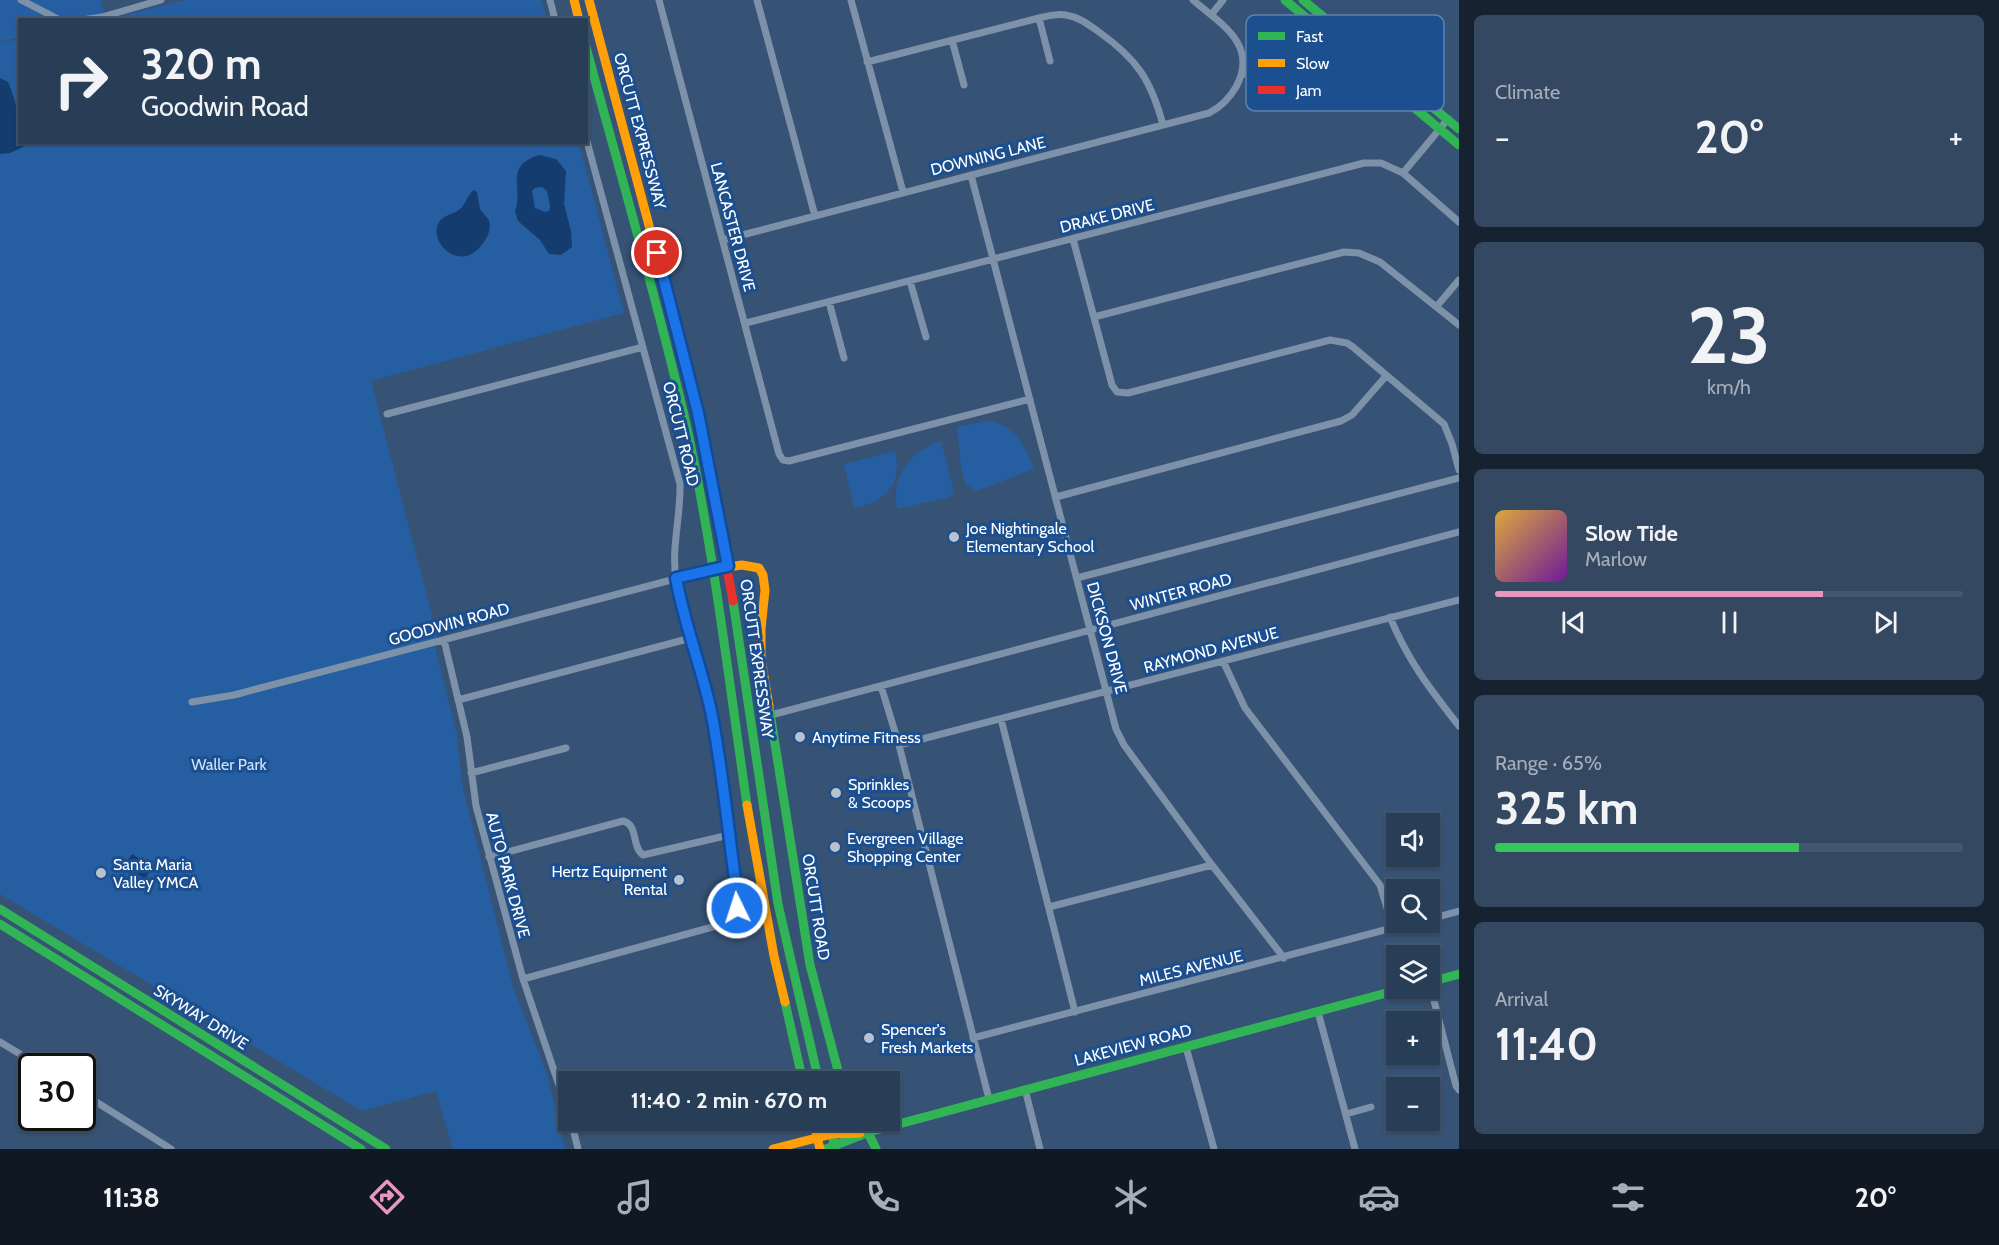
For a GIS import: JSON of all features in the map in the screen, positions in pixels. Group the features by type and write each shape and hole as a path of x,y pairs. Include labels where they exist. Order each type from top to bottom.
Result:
{"main road":[{"path":"574,0 578,18"},
{"name":"ORCUTT EXPRESSWAY","path":"589,0 693,392 719,514 778,904 816,1071"},
{"path":"1285,0 1303,15"},
{"path":"1303,0 1321,15"},
{"name":"ORCUTT EXPRESSWAY","path":"588,54 684,416 705,518 754,850 774,956 800,1071"},
{"path":"1418,111 1459,145"},
{"path":"1438,111 1459,129"},
{"name":"ORCUTT ROAD","path":"713,569 728,566 752,566 759,568 764,579 766,590 761,630 761,659 810,965 837,1071"},
{"name":"SKYWAY DRIVE","path":"0,909 386,1149"},
{"name":"SKYWAY DRIVE","path":"0,924 361,1149"},
{"path":"1440,980 1459,974"},
{"name":"LAKEVIEW ROAD","path":"832,1148 868,1132 1386,993"},
{"path":"815,1131 820,1149"},
{"path":"831,1131 832,1148"},
{"path":"868,1132 876,1149"},
{"name":"LAKEVIEW ROAD","path":"832,1134 868,1132"},
{"path":"773,1149 832,1134"}],"street":[{"path":"21,0 56,18"},
{"path":"95,18 146,2 161,0"},
{"path":"550,0 554,18"},
{"name":"LANCASTER DRIVE","path":"659,0 779,454 783,460 789,461 1030,399"},
{"path":"757,0 815,216"},
{"path":"851,0 903,192"},
{"path":"1193,0 1229,30 1238,41 1244,61 1242,73 1246,74"},
{"path":"1211,15 1224,0"},
{"path":"867,62 1039,18 1058,14 1075,17 1112,41 1133,61 1152,90 1163,125"},
{"path":"1039,18 1050,61"},
{"path":"952,40 964,85"},
{"name":"DOWNING LANE","path":"723,240 1209,113 1219,108 1233,93 1242,73"},
{"path":"1403,173 1448,119"},
{"name":"ORCUTT ROAD","path":"523,979 727,923 733,917 738,901 711,713 681,607 676,578 675,558 681,506 680,484 588,144"},
{"name":"DRAKE DRIVE","path":"746,323 1364,163 1381,163 1403,173 1459,222"},
{"name":"DICKSON DRIVE","path":"971,175 1116,729 1124,746 1212,866 1284,958"},
{"path":"1073,239 1112,385 1118,392 1128,393 1330,340 1338,341 1353,347 1444,424 1459,470"},
{"path":"1094,317 1344,252 1359,253 1380,262 1459,325"},
{"path":"1437,306 1459,280"},
{"path":"910,281 926,338"},
{"path":"829,302 844,358"},
{"path":"387,414 643,347"},
{"path":"1056,497 1341,421 1352,416 1386,376"},
{"path":"1077,578 1459,478"},
{"name":"WINTER ROAD","path":"771,715 1459,532"},
{"name":"GOODWIN ROAD","path":"192,702 234,695 713,569"},
{"name":"RAYMOND AVENUE","path":"899,745 1459,600"},
{"path":"1390,618 1406,653 1459,726"},
{"path":"459,700 691,638"},
{"name":"AUTO PARK DRIVE","path":"444,640 467,737 476,806 489,857 523,979 558,1082"},
{"path":"1223,661 1245,708 1380,885 1386,905"},
{"path":"881,686 899,745 989,1099"},
{"path":"1000,719 1075,1012"},
{"path":"471,773 566,748"},
{"path":"489,857 623,821 632,827 638,851 643,855 729,835"},
{"path":"1049,907 1212,866"},
{"path":"1440,916 1459,911"},
{"name":"MILES AVENUE","path":"973,1038 1386,930"},
{"path":"1434,999 1456,1086 1459,1090"},
{"path":"1318,1011 1355,1149"},
{"path":"0,1042 18,1053"},
{"path":"1186,1047 1214,1149"},
{"path":"1024,1089 1040,1149"},
{"path":"96,1102 171,1149"},
{"path":"1346,1114 1371,1107"},
{"path":"574,1131 578,1149"}],"green space":[{"path":"0,0 101,0 105,15 92,18 18,18 18,37 0,42"},
{"path":"185,0 541,0 547,18 113,18"},
{"name":"Waller Park","path":"18,39 18,144 579,144 624,313 371,381 437,635 436,651 457,734 462,785 513,987 547,1074 558,1120 558,1131 561,1131 565,1149 453,1149 436,1091 362,1111 0,894 0,43"},
{"path":"987,421 1012,431 1023,444 1034,469 977,491 965,484 957,427"},
{"path":"941,441 954,492 950,497 897,509 897,486 905,466 920,451"},
{"path":"895,451 896,473 889,490 875,501 854,508 844,464"}],"shaded area":[{"path":"0,78 8,82 11,90 18,119 18,144 24,144 23,147 10,153 0,154"},
{"path":"539,155 556,159 566,171 564,204 571,231 572,247 561,255 549,254 540,240 518,221 515,211 517,178 521,165","holes":["542,187 547,191 550,206 549,211 545,212 535,208 532,191"]},
{"path":"474,190 477,192 480,209 489,220 489,231 484,242 475,252 466,256 457,256 443,247 436,231 443,218 460,209"},
{"path":"132,854 153,867 145,879 124,866"}],"traffic: fast":[{"path":"1285,0 1303,15"},
{"path":"1303,0 1321,15"},
{"path":"588,54 684,415 719,609 747,805"},
{"path":"1418,111 1459,145"},
{"path":"1437,111 1459,129"},
{"path":"733,601 778,904 816,1071"},
{"path":"769,706 810,965 838,1071"},
{"path":"0,909 386,1149"},
{"path":"0,924 361,1149"},
{"path":"1440,979 1459,974"},
{"path":"826,1149 869,1132 1386,993"},
{"path":"785,1002 801,1071"},
{"path":"831,1131 835,1149"},
{"path":"867,1131 876,1149"}],"traffic: slow":[{"path":"574,0 578,18"},
{"path":"589,0 688,372"},
{"path":"713,569 742,565 759,568 763,575 765,590 761,659 769,706"},
{"path":"747,805 774,956 785,1002"},
{"path":"816,1131 820,1149"},
{"path":"773,1149 832,1134 860,1133"}],"traffic: jam":[{"path":"688,372 698,413 733,601"}],"place":[{"name":"Joe Nightingale Elementary School","path":"954,537"},
{"name":"Anytime Fitness","path":"800,737"},
{"name":"Sprinkles & Scoops","path":"836,793"},
{"name":"Evergreen Village Shopping Center","path":"835,847"},
{"name":"Santa Maria Valley YMCA","path":"101,873"},
{"name":"Hertz Equipment Rental","path":"679,880"},
{"name":"Spencer's Fresh Markets","path":"869,1038"}],"route":[{"path":"657,253 698,413 728,566 676,578 681,607 702,674 711,713 725,799 737,908"}]}
